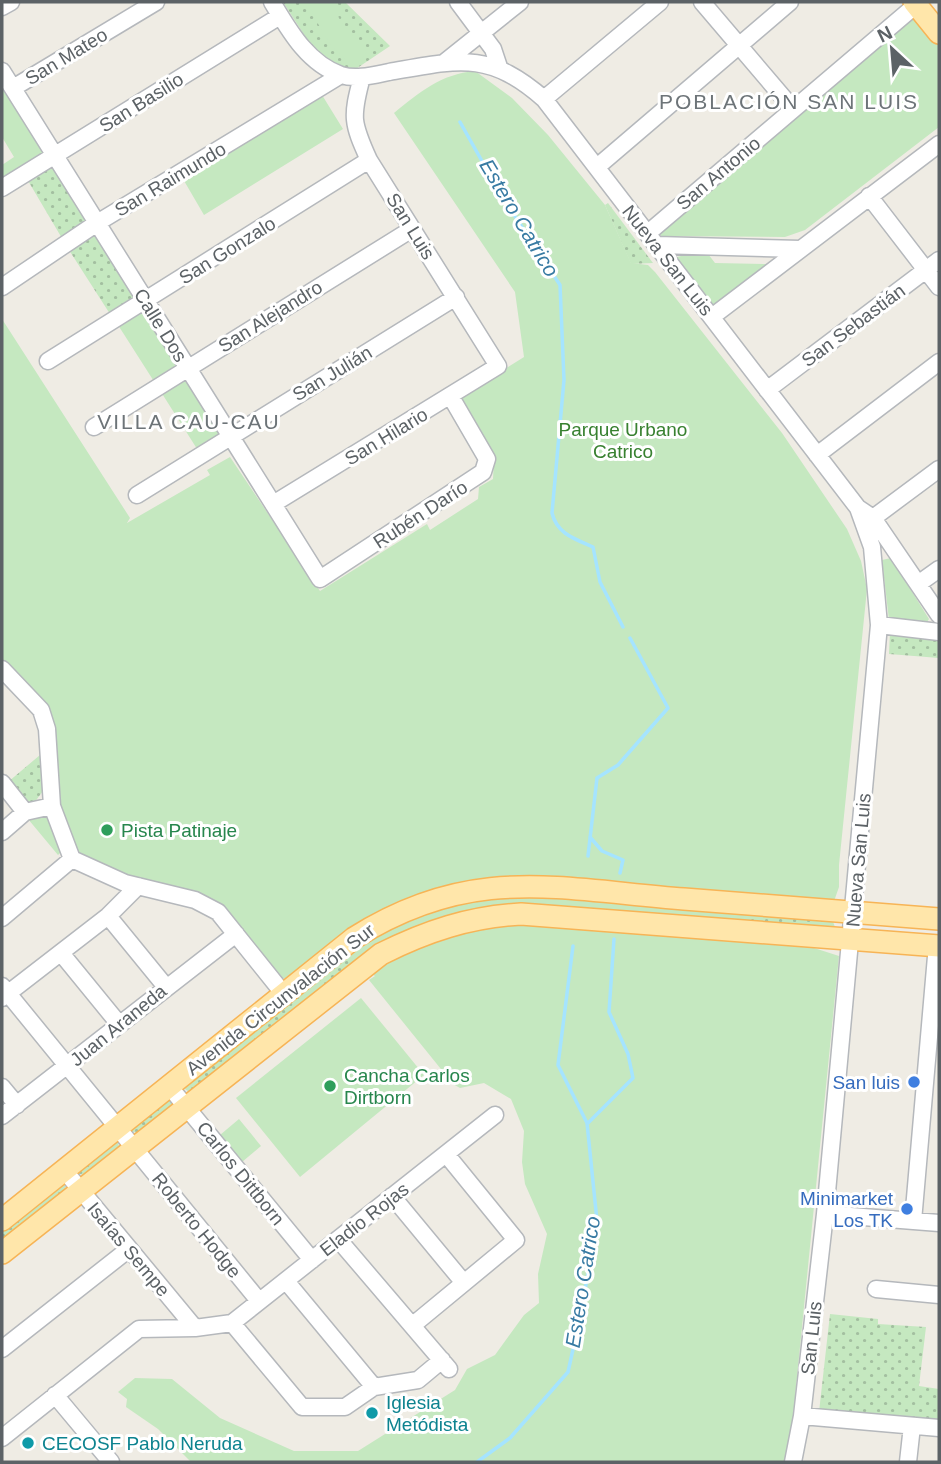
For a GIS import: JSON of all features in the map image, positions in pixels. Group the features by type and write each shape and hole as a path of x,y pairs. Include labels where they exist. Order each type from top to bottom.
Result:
{"main road":[{"path":"915,3 938,29"},
{"name":"Avenida Circunvalación Sur","path":"2,1220 354,938 379,922 449,895 521,885 939,919"},
{"path":"477,890 480,916"},
{"path":"665,922 668,898"},
{"name":"Avenida Circunvalación Sur","path":"2,1253 381,954 422,933 480,916 521,914 665,922 938,945"}],"street":[{"path":"2,8 11,2"},
{"name":"San Mateo","path":"6,79 156,2"},
{"path":"458,2 492,49 499,67"},
{"path":"276,9 298,43 316,59 341,75 362,77 445,62 520,2"},
{"path":"544,99 660,2"},
{"path":"702,2 793,109"},
{"path":"597,167 790,2"},
{"name":"San Antonio","path":"653,239 793,109 915,3"},
{"name":"San Basilio","path":"2,188 276,9"},
{"name":"Nueva San Luis","path":"445,62 472,61 499,67 544,99 713,316 858,509 872,547 879,625 825,1214"},
{"name":"San Raimundo","path":"2,287 97,223 341,75"},
{"name":"San Luis","path":"362,77 354,105 354,128 369,160 498,366"},
{"name":"Calle Dos","path":"6,79 320,579"},
{"path":"713,316 939,144"},
{"name":"San Gonzalo","path":"48,361 369,160"},
{"path":"869,196 933,265 939,287"},
{"name":"San Alejandro","path":"94,427 412,229"},
{"path":"653,239 800,249"},
{"name":"San Sebastián","path":"767,390 933,265"},
{"name":"San Julián","path":"137,495 456,297"},
{"path":"817,455 939,362"},
{"name":"San Hilario","path":"273,505 498,366"},
{"name":"Rubén Darío","path":"320,579 483,472 487,459 451,397"},
{"path":"873,518 939,469"},
{"name":"Nueva San Luis","path":"858,509 873,518 939,615"},
{"path":"918,584 939,569"},
{"path":"879,625 939,632"},
{"path":"2,669 41,710 47,729 52,806 72,859 138,886 195,901 218,912 283,993"},
{"path":"2,783 26,812"},
{"path":"2,832 26,812 52,806"},
{"path":"2,918 72,859"},
{"path":"4,992 61,953 108,916 138,886"},
{"path":"108,916 166,987"},
{"name":"Juan Araneda","path":"2,1116 236,934"},
{"path":"912,1221 938,945"},
{"path":"61,953 119,1024"},
{"name":"Roberto Hodge","path":"4,992 68,1065 116,1128 259,1301"},
{"name":"Carlos Dittborn","path":"169,1086 312,1260"},
{"path":"2,1087 16,1105"},
{"name":"Eladio Rojas","path":"232,1323 495,1115"},
{"path":"413,1325 516,1240 446,1154"},
{"name":"Isaías Sempe","path":"64,1170 195,1328"},
{"path":"392,1196 464,1283"},
{"path":"825,1214 939,1223"},
{"name":"San Luis","path":"793,1462 802,1416 825,1214"},
{"path":"2,1438 139,1329 195,1328 232,1323 302,1407 345,1407 374,1387 418,1380 445,1365 338,1239"},
{"path":"2,1349 129,1249"},
{"path":"286,1280 374,1387"},
{"path":"876,1289 939,1294"},
{"path":"55,1395 111,1462"},
{"path":"802,1416 939,1428"},
{"path":"908,1462 912,1426"}],"green space":[{"path":"283,2 345,2 390,46 335,83"},
{"path":"308,2 331,2 341,22 367,52 357,64 349,62 334,48"},
{"path":"918,14 939,42 939,127 805,230 785,237 661,236 658,230"},
{"name":"Parque Urbano Catrico","path":"475,71 512,98 548,135 605,205 631,263 648,265 655,272 782,433 847,529 861,561 867,589 839,887 833,904 742,897 744,941 811,947 839,956 795,1397 795,1406 798,1407 785,1462 191,1462 158,1429 126,1407 127,1399 118,1392 135,1378 172,1379 220,1418 294,1451 358,1451 455,1390 467,1369 495,1355 524,1315 539,1303 538,1274 547,1234 525,1184 522,1162 524,1131 511,1099 484,1083 460,1088 453,1084 369,980 375,976 333,947 291,980 279,977 225,908 129,878 76,852 58,801 54,727 2,662 2,319 130,518 127,523 210,475 207,470 230,457 320,591 427,524 430,530 478,499 479,487 493,479 494,459 457,399 524,357 515,292 394,113 441,80"},
{"path":"2,86 5,86 43,149 43,154 2,180 2,165 14,157 2,137"},
{"path":"322,95 343,129 204,215 183,179"},
{"path":"46,166 53,166 88,224 63,240 27,179"},
{"path":"608,203 653,263 631,264 605,205"},
{"path":"96,235 134,295 132,301 110,314 69,250 87,237"},
{"path":"705,250 715,263 767,264 713,308 673,258"},
{"path":"140,312 144,313 176,364 174,370 155,383 118,325"},
{"path":"184,378 219,433 217,440 199,452 161,392"},
{"path":"891,558 929,619 927,622 889,620 882,560"},
{"path":"890,632 939,636 939,658 889,654"},
{"path":"40,755 43,791 34,803 25,803 8,782"},
{"path":"43,814 49,819 61,852 58,855 28,819"},
{"path":"461,897 310,998 189,1092 185,1089 186,1083 371,937"},
{"path":"674,904 832,919 835,927 736,920"},
{"name":"Cancha Carlos Dirtborn","path":"361,998 424,1075 300,1177 236,1098"},
{"path":"166,1096 172,1104 138,1133 130,1131 129,1126"},
{"path":"239,1119 261,1146 242,1162 220,1135"},
{"path":"116,1139 119,1146 83,1175 76,1173"},
{"path":"64,1183 66,1190 2,1241 2,1228"},
{"path":"830,1314 878,1319 878,1324 926,1327 919,1386 939,1389 939,1423 819,1412"}],"waterway":[{"name":"Estero Catrico","path":"460,122 501,195 560,285 564,380 552,513 562,531 593,547 600,582 623,627"},
{"name":"Estero Catrico","path":"588,856 597,778 618,765 668,708 630,638"},
{"path":"590,837 602,851 623,860 620,873"},
{"path":"588,1123 633,1078 628,1054 609,1012 614,939"},
{"name":"Estero Catrico","path":"477,1462 510,1438 568,1372 581,1313 597,1221 587,1123 558,1065 573,946"}],"place":[{"name":"Pista Patinaje","path":"107,830"},
{"name":"San luis","path":"914,1082"},
{"name":"Cancha Carlos Dirtborn","path":"330,1086"},
{"name":"Minimarket Los TK","path":"907,1209"},
{"name":"Iglesia Metódista","path":"372,1413"},
{"name":"CECOSF Pablo Neruda","path":"28,1443"}],"district":[{"name":"POBLACIÓN SAN LUIS","path":"789,102"},
{"name":"VILLA CAU-CAU","path":"189,422"}]}
